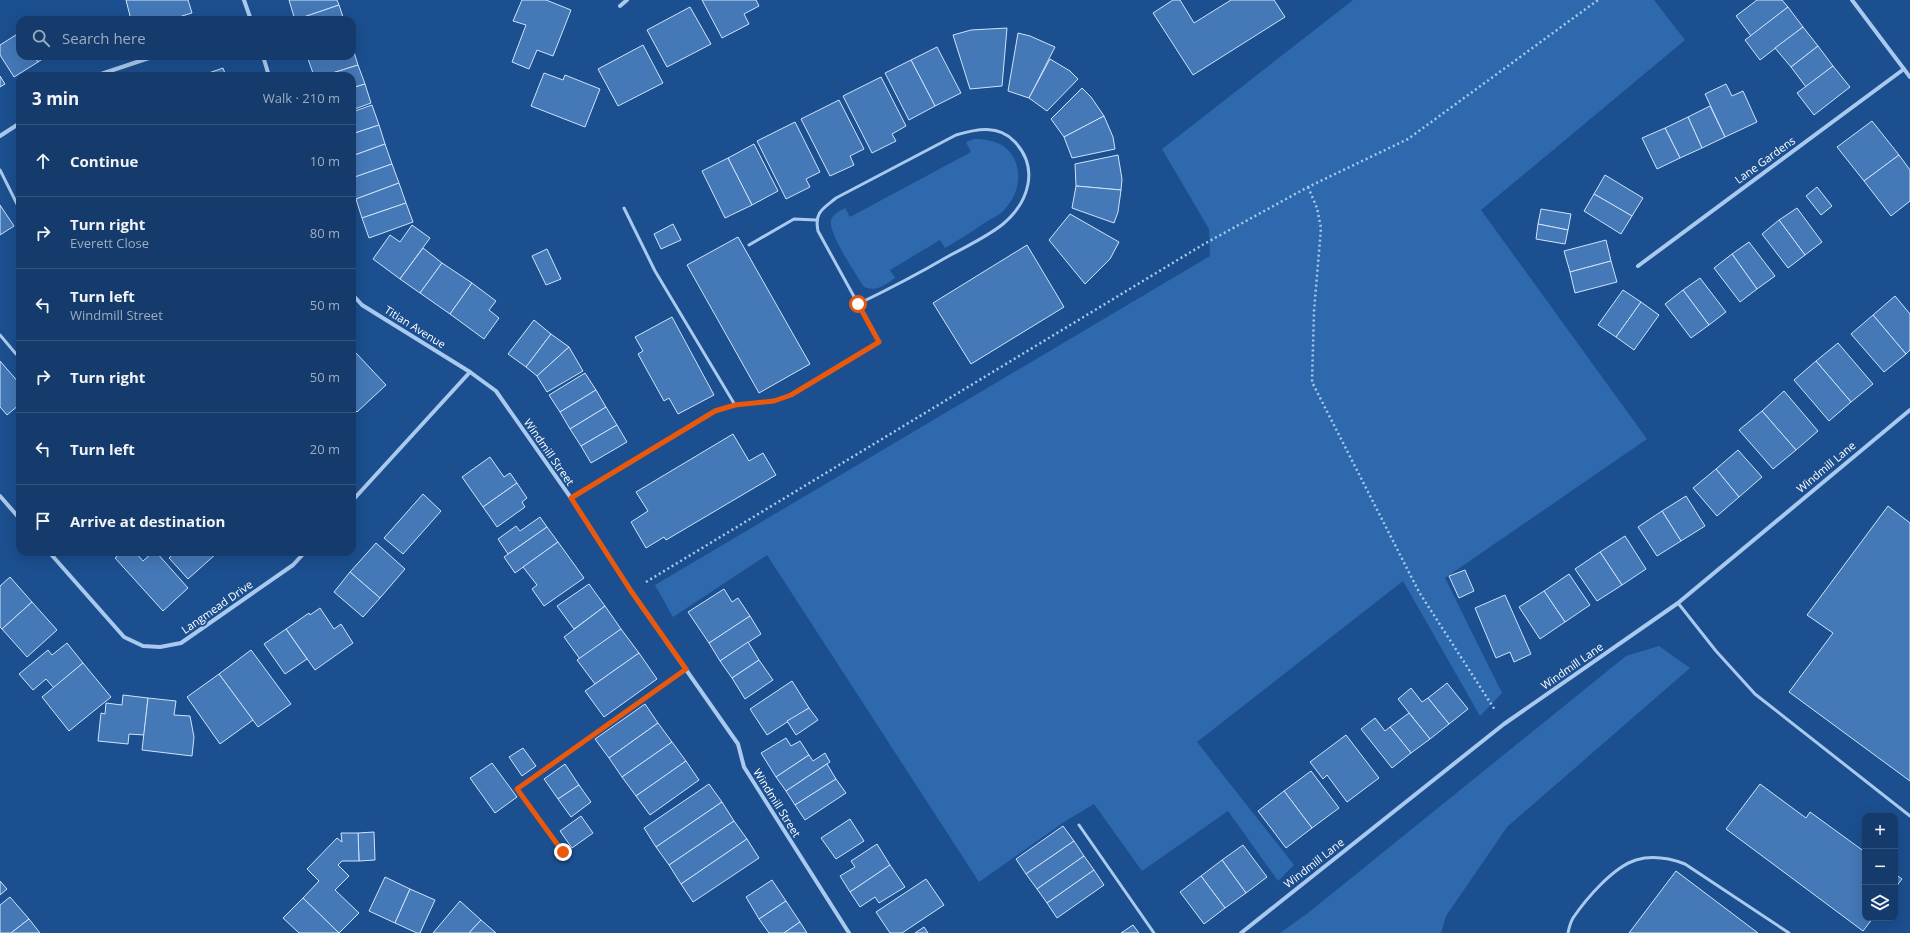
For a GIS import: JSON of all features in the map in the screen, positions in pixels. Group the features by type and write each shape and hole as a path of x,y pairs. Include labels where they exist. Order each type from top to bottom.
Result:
{"street":[{"path":"244,0 250,16"},
{"path":"620,6 627,0"},
{"path":"1852,0 1910,77"},
{"path":"107,72 143,60"},
{"path":"264,60 268,72"},
{"name":"Lane Gardens","path":"1638,266 1904,69"},
{"path":"0,136 16,126"},
{"name":"Titian Avenue","path":"356,298 362,305 470,372"},
{"path":"356,497 470,372"},
{"name":"Windmill Street","path":"470,372 496,392 571,498 631,591 738,744 744,767 849,933"},
{"name":"Windmill Lane","path":"1241,933 1504,724 1678,602 1910,410"},
{"path":"0,496 16,514"},
{"name":"Langmead Drive","path":"53,556 124,637 143,646 160,647 181,644 293,565 301,556"}],"lane":[{"path":"571,498 715,411 735,405 761,404 791,395 879,342 858,304 818,231 816,220 821,210 836,198 956,135 971,130 986,128 1007,136 1021,148 1030,176 1028,189 1023,201 1002,224 903,282 858,304"},
{"path":"0,170 16,202"},
{"path":"624,208 655,271 735,405"},
{"path":"749,244 794,219 816,220"},
{"path":"0,335 16,354"},
{"path":"1678,602 1716,651 1755,694 1910,816"},
{"path":"563,852 517,789 686,669"},
{"path":"1079,825 1154,933"},
{"path":"1568,933 1572,920 1601,885 1619,870 1636,860 1654,858 1668,858 1685,864 1789,933"}],"path":[{"path":"631,591 1204,244 1308,187 1408,140 1598,0"},
{"path":"1308,187 1317,208 1321,228 1314,311 1312,382 1419,592 1504,724"}],"shaded area":[{"path":"1353,0 1654,0 1685,40 1481,210 1647,439 1445,578 1502,693 1480,716 1403,581 1197,742 1294,865 1278,881 1228,811 1142,871 1094,804 1064,822 979,882 767,555 673,617 655,585 1210,256 1209,229 1162,149"},
{"path":"974,139 1000,144 1012,155 1018,169 1018,183 1009,204 1000,213 945,248 940,240 890,270 895,278 884,285 873,289 864,287 843,254 834,234 831,226 833,216 845,208 850,217 971,152 966,142"},
{"path":"1659,646 1690,668 1507,827 1446,916 1441,933 1280,933 1308,913 1626,656"}],"building":[{"path":"126,0 188,0 192,13 182,16 130,16"},
{"path":"289,0 337,0 339,5 307,16 294,16"},
{"path":"522,0 546,0 571,10 553,56 537,50 529,69 512,62 526,25 513,21"},
{"path":"702,0 756,0 759,6 744,14 749,24 722,38"},
{"path":"1173,0 1180,0 1194,23 1231,0 1274,0 1285,17 1193,75 1153,13"},
{"path":"1757,0 1782,0 1788,7 1751,36 1736,16"},
{"path":"339,5 343,16 307,16"},
{"path":"690,7 711,44 667,67 647,30"},
{"path":"1788,7 1803,27 1760,60 1745,40"},
{"path":"1803,27 1818,46 1791,67 1775,48"},
{"path":"1007,28 1002,86 970,89 953,35 971,30"},
{"path":"1018,33 1030,36 1055,47 1029,98 1008,91"},
{"path":"16,35 16,60 37,60 38,62 22,72 16,72 16,76 14,77 0,55 0,45"},
{"path":"643,45 663,83 618,106 598,69"},
{"path":"1818,46 1833,66 1806,87 1791,67"},
{"path":"937,47 961,93 935,106 911,60"},
{"path":"356,59 358,65 336,72 313,72 308,60 356,60"},
{"path":"1050,59 1070,71 1078,79 1047,111 1029,98"},
{"path":"911,60 935,106 909,120 885,73"},
{"path":"358,65 365,84 356,87 356,72 336,72"},
{"path":"1833,66 1850,87 1814,115 1797,93"},
{"path":"223,68 224,72 212,72"},
{"path":"544,73 563,80 565,75 600,89 585,127 531,106"},
{"path":"0,76 5,84 0,87"},
{"path":"881,77 906,126 892,134 896,141 872,153 843,96"},
{"path":"365,84 371,103 356,109 356,87"},
{"path":"1726,84 1732,96 1743,91 1757,122 1725,137 1705,94"},
{"path":"1082,88 1091,97 1104,116 1064,137 1051,119"},
{"path":"839,100 864,149 850,156 854,165 830,176 801,119"},
{"path":"372,105 379,125 356,133 356,111"},
{"path":"1710,106 1725,137 1702,148 1688,117"},
{"path":"1104,116 1113,137 1115,149 1072,158 1064,137"},
{"path":"1688,117 1702,148 1680,158 1665,128"},
{"path":"1872,121 1899,155 1864,181 1837,147"},
{"path":"795,122 820,172 806,179 810,187 786,199 757,141"},
{"path":"379,125 385,144 356,155 356,133"},
{"path":"1665,128 1680,158 1657,169 1642,138"},
{"path":"385,144 392,164 356,177 356,155"},
{"path":"754,144 778,191 752,205 728,158"},
{"path":"1118,155 1122,179 1121,190 1076,186 1075,164"},
{"path":"1899,155 1910,170 1910,201 1891,216 1864,181"},
{"path":"728,158 752,205 725,218 702,171"},
{"path":"392,164 399,183 356,199 356,177"},
{"path":"1605,175 1643,198 1632,216 1594,194"},
{"path":"399,183 406,203 362,218 356,199"},
{"path":"1076,186 1121,190 1118,212 1114,223 1072,208"},
{"path":"1817,187 1832,206 1821,215 1806,196"},
{"path":"1594,194 1632,216 1621,234 1584,211"},
{"path":"406,203 413,222 369,238 362,218"},
{"path":"0,205 14,226 0,235"},
{"path":"1797,208 1822,242 1805,255 1779,220"},
{"path":"1541,209 1571,214 1568,230 1538,224"},
{"path":"1070,214 1119,242 1110,259 1085,284 1049,240"},
{"path":"1779,220 1805,255 1788,268 1762,234"},
{"path":"673,224 681,240 661,249 654,234"},
{"path":"1538,224 1568,230 1565,244 1536,239"},
{"path":"412,225 430,238 400,279 373,259 390,235 400,242"},
{"path":"738,237 810,364 759,393 687,265"},
{"path":"1606,240 1611,261 1570,272 1564,251"},
{"path":"1749,242 1775,276 1757,289 1732,254"},
{"path":"1027,245 1064,307 971,364 933,303"},
{"path":"423,248 442,263 420,293 400,279"},
{"path":"547,249 561,279 546,285 532,256"},
{"path":"1732,254 1757,289 1740,302 1714,268"},
{"path":"1611,261 1617,282 1575,293 1570,272"},
{"path":"442,263 472,283 450,314 420,293"},
{"path":"1700,278 1726,312 1709,325 1683,290"},
{"path":"472,283 496,301 489,310 499,318 484,339 450,314"},
{"path":"1623,290 1641,302 1616,337 1598,325"},
{"path":"1683,290 1709,325 1691,338 1665,304"},
{"path":"1895,296 1910,314 1910,350 1906,354 1873,315"},
{"path":"1641,302 1659,315 1634,350 1616,337"},
{"path":"1873,315 1906,354 1884,372 1851,334"},
{"path":"672,317 714,395 678,414 669,398 664,401 638,354 643,351 635,337"},
{"path":"534,320 551,334 526,367 508,354"},
{"path":"551,334 569,347 537,376 526,367"},
{"path":"1838,343 1873,384 1851,402 1816,361"},
{"path":"569,347 583,371 547,392 537,376"},
{"path":"356,353 386,385 357,412 356,411"},
{"path":"0,361 16,379 16,407 7,415 0,407"},
{"path":"1816,361 1851,402 1829,421 1794,380"},
{"path":"585,373 596,390 560,412 549,395"},
{"path":"596,390 606,407 570,429 560,412"},
{"path":"1784,391 1818,431 1796,450 1762,411"},
{"path":"606,407 617,425 581,446 570,429"},
{"path":"1762,411 1796,450 1773,469 1739,430"},
{"path":"617,425 627,442 591,463 581,446"},
{"path":"733,434 749,461 763,453 776,475 666,540 664,537 646,548 631,522 648,511 636,492"},
{"path":"1738,450 1762,477 1739,497 1716,469"},
{"path":"490,457 504,477 510,473 517,483 483,507 462,477"},
{"path":"1716,469 1739,497 1717,516 1693,488"},
{"path":"517,483 527,498 522,502 525,507 497,527 483,507"},
{"path":"423,494 441,511 403,554 384,538"},
{"path":"1686,496 1705,526 1681,541 1662,511"},
{"path":"1888,506 1910,523 1910,781 1789,692 1833,633 1807,615"},
{"path":"1662,511 1681,541 1657,556 1638,527"},
{"path":"540,517 547,527 508,554 498,539 516,526 520,531"},
{"path":"547,527 558,542 515,573 504,557"},
{"path":"1625,536 1646,569 1622,585 1600,552"},
{"path":"558,542 584,578 544,606 532,589 537,585 523,567"},
{"path":"376,543 405,569 380,598 350,572"},
{"path":"1600,552 1622,585 1597,601 1575,569"},
{"path":"117,556 139,556 143,561 149,556 160,556 188,588 163,611 115,558"},
{"path":"171,556 214,556 188,579 169,558"},
{"path":"1465,570 1474,591 1459,598 1449,576"},
{"path":"350,572 380,598 363,617 334,592"},
{"path":"1569,574 1590,605 1565,622 1544,591"},
{"path":"10,577 32,602 2,629 0,627 0,586"},
{"path":"589,584 605,606 574,629 557,606"},
{"path":"724,589 732,602 738,598 750,616 709,643 688,612"},
{"path":"1544,591 1565,622 1540,639 1519,607"},
{"path":"1505,595 1531,654 1514,662 1510,652 1496,658 1475,608"},
{"path":"32,602 57,630 27,657 2,629"},
{"path":"605,606 621,629 580,659 564,637"},
{"path":"320,608 334,629 341,624 353,643 315,670 286,629 309,613 310,615"},
{"path":"750,616 761,634 720,661 709,643"},
{"path":"286,629 307,659 285,674 264,644"},
{"path":"621,629 639,653 595,684 577,660"},
{"path":"748,642 759,660 732,678 720,661"},
{"path":"67,643 83,663 54,688 46,679 33,690 19,674 48,650 52,655"},
{"path":"251,650 291,704 258,727 219,674"},
{"path":"639,653 657,679 604,717 585,691"},
{"path":"759,660 773,680 745,699 732,678"},
{"path":"83,663 111,697 69,731 42,697"},
{"path":"219,674 253,720 220,744 187,697"},
{"path":"792,681 809,708 767,735 750,709"},
{"path":"1447,683 1468,709 1449,724 1428,698"},
{"path":"1411,688 1422,702 1428,698 1449,724 1430,739 1398,699"},
{"path":"123,695 148,698 144,735 129,734 128,744 98,741 101,713 105,714 106,703 122,705"},
{"path":"148,698 176,701 174,715 190,716 194,737 192,756 142,750"},
{"path":"645,704 658,723 609,758 595,739"},
{"path":"809,708 818,720 796,735 787,721"},
{"path":"1409,713 1430,739 1411,753 1390,727"},
{"path":"1375,718 1385,731 1390,727 1411,753 1392,768 1361,729"},
{"path":"658,723 672,742 622,777 609,758"},
{"path":"1346,735 1379,778 1347,802 1327,775 1323,779 1310,762"},
{"path":"786,738 791,746 800,741 809,755 776,777 761,753"},
{"path":"672,742 686,761 636,796 622,777"},
{"path":"523,748 536,766 522,776 509,757"},
{"path":"825,753 830,762 786,791 776,777 809,755 813,761"},
{"path":"686,761 699,780 650,815 636,796"},
{"path":"492,763 517,797 495,813 470,778"},
{"path":"565,764 579,785 558,799 544,779"},
{"path":"827,764 836,779 795,805 786,791"},
{"path":"1311,771 1339,808 1312,828 1284,791"},
{"path":"836,779 846,793 805,820 795,805"},
{"path":"709,784 722,802 656,847 644,828"},
{"path":"1760,784 1806,818 1810,812 1862,850 1862,921 1871,921 1863,931 1726,829"},
{"path":"579,785 591,802 571,817 558,799"},
{"path":"1284,791 1312,828 1286,848 1258,811"},
{"path":"722,802 734,821 669,865 656,847"},
{"path":"581,816 593,833 572,848 560,831"},
{"path":"850,819 864,841 836,859 821,838"},
{"path":"734,821 747,839 681,884 669,865"},
{"path":"1063,826 1074,841 1026,874 1016,859"},
{"path":"374,832 375,860 359,861 358,833"},
{"path":"341,833 358,833 359,861 342,861 338,865 349,876 335,890 359,913 339,933 303,898 319,881 307,869 337,838 342,842"},
{"path":"747,839 759,858 693,902 681,884"},
{"path":"1074,841 1084,856 1037,889 1026,874"},
{"path":"877,844 890,865 850,892 840,876 855,867 851,861"},
{"path":"1243,845 1267,877 1246,893 1222,860"},
{"path":"1084,856 1094,870 1047,903 1037,889"},
{"path":"1222,860 1246,893 1225,908 1201,876"},
{"path":"890,865 905,887 879,903 875,897 860,907 850,892"},
{"path":"1094,870 1104,885 1057,918 1047,903"},
{"path":"1676,871 1758,933 1629,933"},
{"path":"1201,876 1225,908 1204,924 1180,892"},
{"path":"1898,876 1902,879 1898,884"},
{"path":"385,877 410,889 395,923 369,911"},
{"path":"926,879 944,905 902,933 890,933 876,912"},
{"path":"772,880 786,901 759,919 746,897"},
{"path":"0,881 7,889 0,895"},
{"path":"410,889 435,900 420,933 395,923"},
{"path":"10,897 29,919 11,933 0,933 0,905"},
{"path":"303,898 339,933 299,933 283,918"},
{"path":"460,901 481,920 469,933 433,933"},
{"path":"786,901 800,922 784,933 769,933 759,919"},
{"path":"29,919 40,933 11,933"},
{"path":"481,920 496,933 469,933"},
{"path":"800,922 807,933 784,933"},
{"path":"1133,925 1139,933 1121,933"},
{"path":"924,927 928,933 915,933"}],"route":[{"path":"563,852 517,789 686,669 631,591 571,498 715,411 735,405 761,404 791,395 879,342 858,304"}]}
